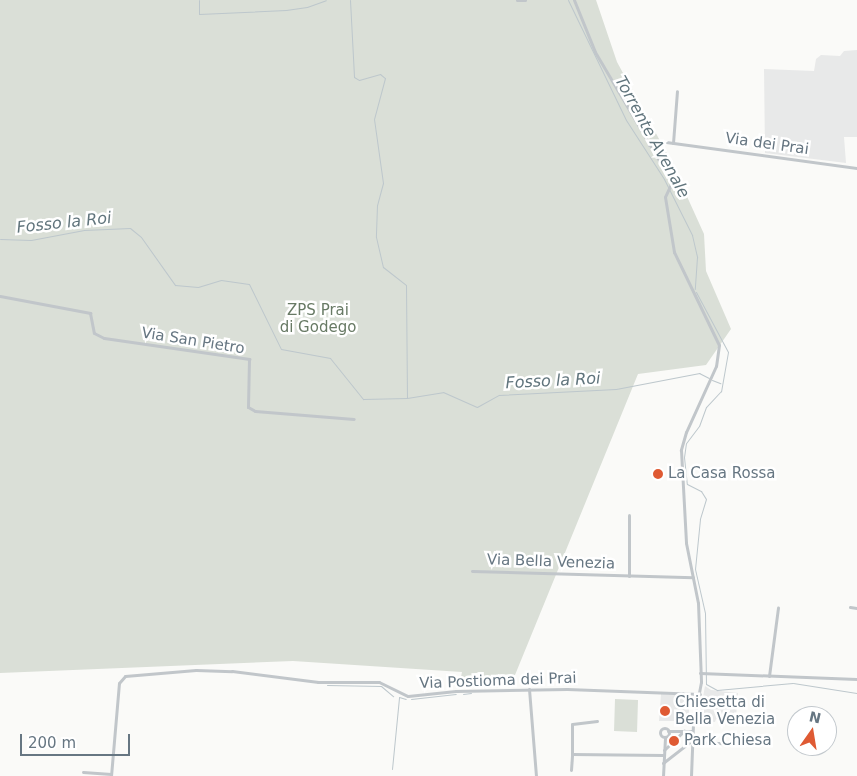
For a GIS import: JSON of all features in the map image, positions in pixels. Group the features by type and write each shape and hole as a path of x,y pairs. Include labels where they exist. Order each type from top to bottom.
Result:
{"street":[{"path":"517,0 525,0"},
{"path":"574,0 596,52 669,178 665,197 675,258 719,345 718,359 686,432 681,450 686,543 698,603 701,673 700,694 692,731 691,776"},
{"path":"673,143 677,91"},
{"name":"Via dei Prai","path":"649,145 673,143 857,168"},
{"name":"Via San Pietro","path":"0,296 90,313 94,333 104,338 249,359 248,407 255,411 354,419"},
{"name":"Via Bella Venezia","path":"629,515 629,576"},
{"name":"Via Bella Venezia","path":"472,571 693,577"},
{"path":"850,607 857,608"},
{"path":"769,676 778,608"},
{"name":"Via Postioma dei Prai","path":"111,775 122,678 187,671 225,671 318,682 380,682 408,696 529,690 700,694"},
{"path":"701,673 857,679"},
{"path":"529,690 536,776"},
{"path":"571,770 572,724 598,722"},
{"path":"665,737 661,730 692,731"},
{"path":"663,776 665,737 668,731"},
{"path":"664,750 684,731"},
{"path":"663,762 692,741 745,744"},
{"path":"572,754 663,755"},
{"path":"83,772 111,775"}],"shaded area":[{"path":"857,50 857,137 844,137 846,163 765,153 764,69 814,71 816,59 821,55 840,56 844,51"},
{"path":"705,686 711,690 738,693 736,717 725,717 724,720 716,719 715,722 699,720"},
{"path":"661,694 689,696 689,721 659,721"}],"green space":[{"name":"ZPS Prai di Godego","path":"0,0 596,0 617,62 670,159 704,234 706,271 731,329 706,365 638,374 515,675 498,674 498,688 459,687 462,672 293,661 0,673"},
{"path":"615,699 638,700 637,732 614,731"}],"waterway":[{"path":"199,0 199,14 286,10 307,7 326,0"},
{"path":"350,0 354,77 359,80 380,74 385,78 374,119 383,183 377,205 376,237 383,267 406,285 407,398"},
{"name":"Torrente Avenale","path":"568,0 626,120 664,179 692,235 697,257 695,289"},
{"name":"Fosso la Roi","path":"0,239 31,240 84,230 130,228 141,237 175,285 198,287 221,280 249,284 281,349 330,358 363,399 407,398 443,392 477,407 499,395 616,389 699,373 709,378"},
{"name":"Torrente Avenale","path":"696,292 728,352 721,391 706,407 699,426 686,443 684,457 687,484 701,491 706,499 700,519 695,569 705,613 706,684 717,690 793,683 857,693"},
{"name":"Fosso la Roi","path":"712,380 720,383"},
{"path":"327,685 381,686 393,696"},
{"path":"463,694 471,693"},
{"path":"411,699 456,694"},
{"path":"399,697 406,699"},
{"path":"392,769 399,697"}],"place":[{"name":"La Casa Rossa","path":"658,474"},
{"name":"Chiesetta di Bella Venezia","path":"665,711"},
{"name":"Park Chiesa","path":"674,741"}]}
